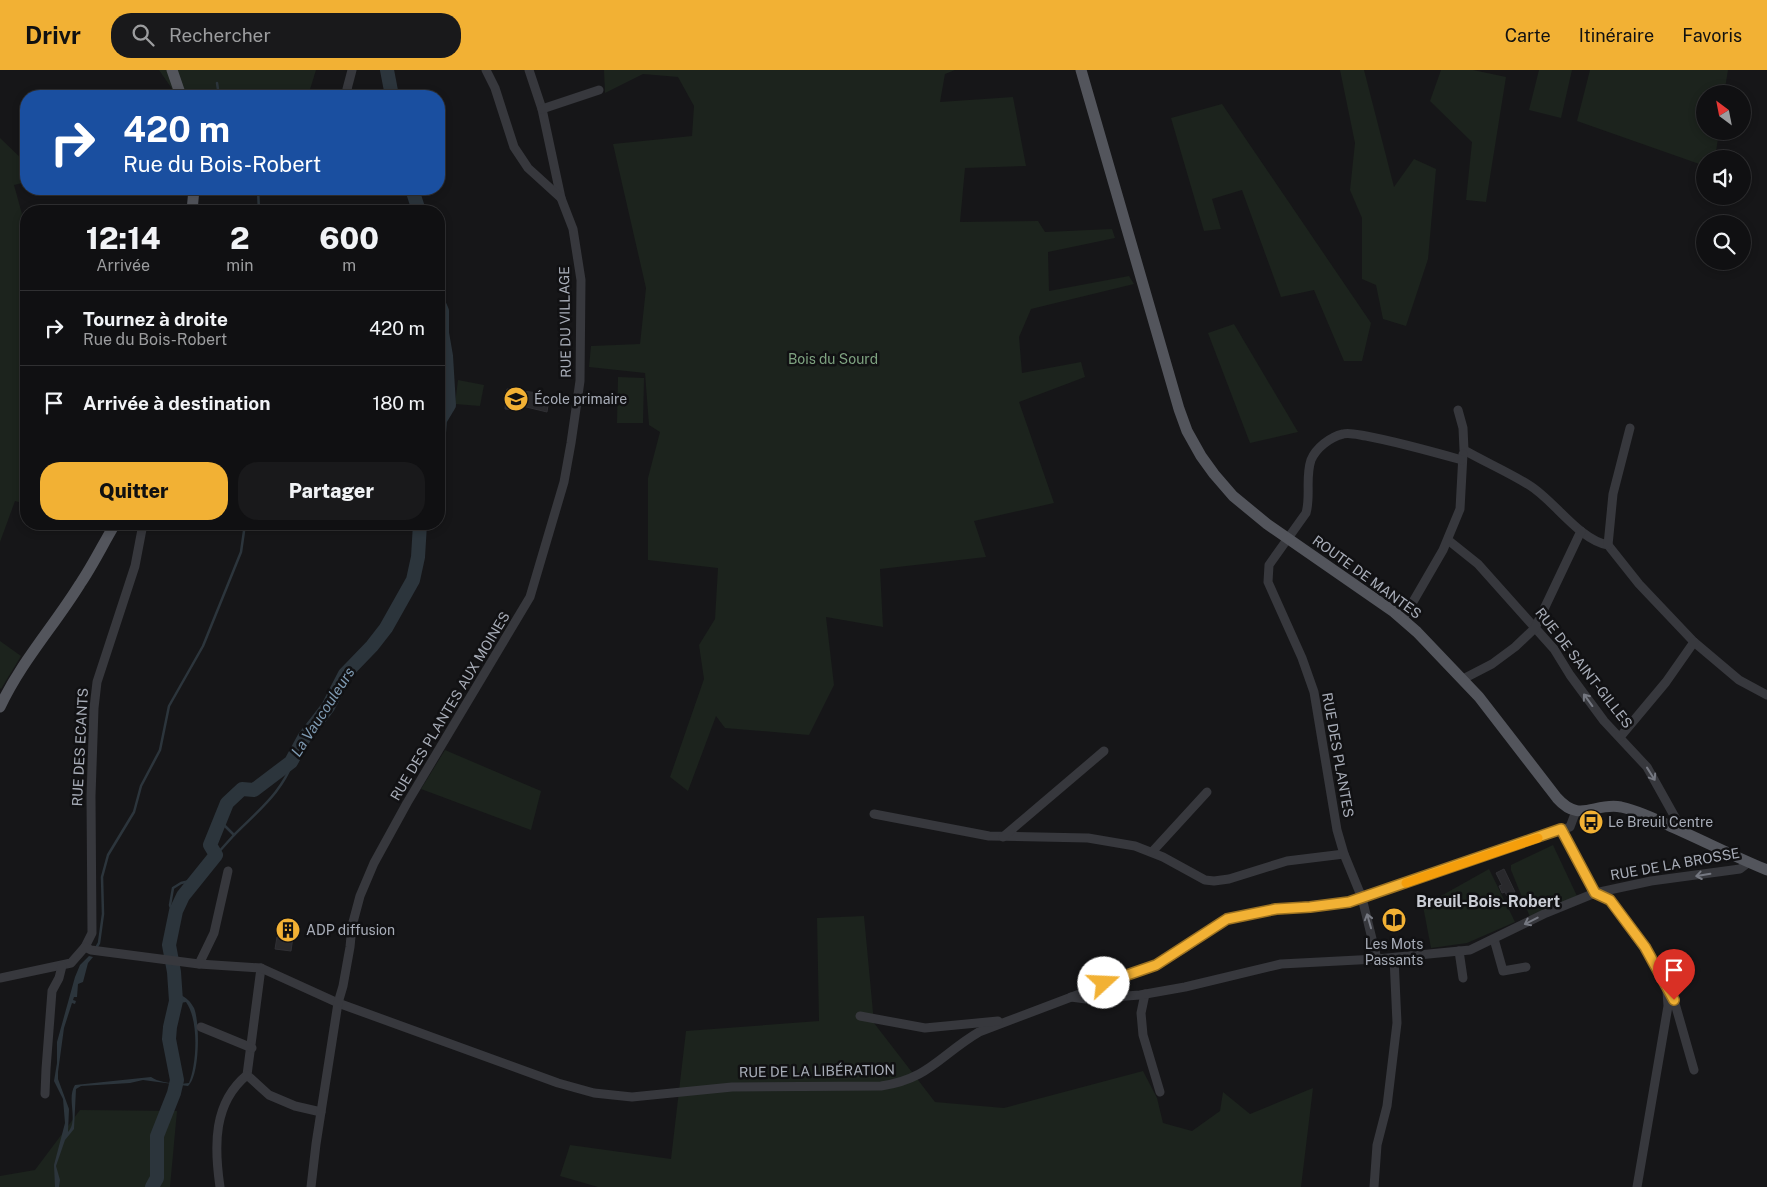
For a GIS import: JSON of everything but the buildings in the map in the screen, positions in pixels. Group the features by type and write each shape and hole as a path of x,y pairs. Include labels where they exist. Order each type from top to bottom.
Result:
{"main road":[{"name":"ROUTE DE MANTES","path":"1081,70 1174,395 1188,431 1201,456 1233,496 1288,538 1402,619 1462,679 1494,716 1562,803 1568,809 1576,811"},
{"path":"172,71 179,90"},
{"path":"0,707 35,646 80,584 111,530"},
{"path":"1576,811 1624,808 1676,828 1749,862 1765,866"}],"street":[{"path":"348,90 352,70"},
{"name":"RUE DU VILLAGE","path":"486,70 495,88 514,147 528,168 561,198 573,228 581,280 580,381 575,419"},
{"path":"529,70 542,109 561,198"},
{"path":"542,109 599,90"},
{"path":"1402,619 1443,550 1460,509 1463,455 1462,428 1458,410"},
{"name":"RUE DES PLANTES AUX MOINES","path":"311,1187 338,1003 343,986 352,926 360,896 374,863 456,720 530,597 564,482 575,419"},
{"path":"1630,428 1613,494 1608,545 1639,584 1694,642 1739,680 1767,696"},
{"name":"RUE DES PLANTES","path":"1378,959 1362,898 1344,854 1337,830 1314,692 1302,658 1268,582 1269,566 1306,513 1309,503 1308,481 1312,459 1320,447 1332,438 1344,434 1387,440 1463,455 1530,485 1581,531 1608,545"},
{"name":"RUE DES ECANTS","path":"92,949 91,796 94,708 97,682 135,566 142,530"},
{"path":"1462,679 1492,664 1536,628 1581,531"},
{"name":"RUE DE SAINT-GILLES","path":"1448,540 1478,564 1536,628 1554,650 1589,701 1647,767 1676,819 1676,828"},
{"path":"1620,737 1666,682 1694,642"},
{"path":"1004,837 1104,751"},
{"path":"1152,852 1207,792"},
{"name":"RUE DE LA LIBÉRATION","path":"261,968 338,1003 558,1083 594,1093 632,1097 732,1087 881,1086 902,1083 921,1075 943,1059 956,1046 979,1032 1068,996 1156,965 1227,919 1276,909 1310,907 1349,902 1362,898 1570,827 1576,811"},
{"path":"874,814 967,833 1004,837 1088,838 1135,846 1152,852 1200,878 1214,881 1229,879 1287,862 1344,854"},
{"path":"1561,829 1595,893 1610,900 1645,947 1674,1000 1694,1070"},
{"name":"RUE DE LA BROSSE","path":"1068,996 1086,999 1145,994 1185,987 1281,964 1394,958 1470,950 1546,913 1595,893 1651,881 1740,869 1749,862"},
{"path":"199,964 214,933 228,871"},
{"path":"1494,939 1504,971 1526,967"},
{"path":"0,978 62,966 71,963 92,949 199,964 261,968 248,1075 234,1087 222,1114 216,1139 220,1187"},
{"path":"1459,951 1463,978"},
{"path":"1374,1187 1378,1145 1388,1106 1397,1023 1394,958"},
{"path":"45,1094 52,991 59,978 62,966"},
{"path":"1637,1187 1668,1006 1665,984"},
{"path":"1145,994 1141,1013 1142,1035 1160,1092"},
{"path":"860,1016 926,1028 1008,1020"},
{"path":"201,1027 252,1048"},
{"path":"248,1075 268,1095 294,1106 321,1112"}],"green space":[{"path":"159,70 316,70 310,90 173,90"},
{"name":"Bois du Sourd","path":"604,70 955,70 945,74 940,102 1013,97 1026,166 965,168 960,222 1038,221 1045,232 1112,229 1115,238 1048,252 1049,291 1129,276 1134,284 1031,309 1019,337 1022,373 1081,362 1085,377 1019,402 1054,503 974,521 986,557 880,569 883,627 826,617 834,685 809,735 725,728 716,716 688,791 670,777 704,679 699,645 715,619 718,568 648,560 648,478 660,432 649,425 645,373 589,367 591,346 640,344 646,288 613,144 692,136 694,106 678,77 643,74 605,93"},
{"path":"1340,70 1364,70 1394,187 1414,159 1436,169 1428,259 1406,326 1383,319 1376,285 1362,279 1362,218 1350,190 1355,143"},
{"path":"1441,70 1473,70 1506,77 1486,202 1466,200 1472,142 1430,101"},
{"path":"1539,70 1572,70 1561,118 1529,110"},
{"path":"1590,70 1728,70 1726,85 1696,85 1696,140 1718,140 1716,150 1696,150 1696,163 1577,121"},
{"path":"1222,104 1371,323 1362,361 1344,361 1314,290 1281,297 1242,190 1212,199 1221,229 1204,231 1171,118"},
{"path":"0,138 20,157 20,184 14,185 20,207 20,502 15,501 0,542"},
{"path":"1234,324 1298,432 1250,443 1208,333"},
{"path":"618,377 644,378 643,423 617,423"},
{"path":"458,380 484,385 480,406 455,404"},
{"path":"0,641 21,656 1,689 0,688"},
{"path":"445,750 541,791 531,830 421,789"},
{"path":"1553,845 1577,896 1530,917 1511,870 1511,865"},
{"path":"1489,869 1515,922 1467,943 1431,948 1423,906"},
{"path":"864,916 874,1023 935,1102 1004,1108 1143,1071 1157,1098 1163,1123 1192,1131 1220,1111 1223,1092 1250,1114 1313,1088 1301,1187 598,1187 560,1176 570,1145 671,1159 686,1031 819,1021 817,918"},
{"path":"80,1110 177,1111 170,1187 0,1187 0,1176 35,1170"}],"shaded area":[{"path":"89,956 93,957 88,963 83,982 78,984 77,997 74,997 73,1000 76,1001 75,1004 72,1003 64,1028 58,1072 58,1079 69,1109 68,1132 73,1116 72,1097 75,1085 151,1077 169,1083 189,1083 194,1064 195,1030 190,1010 186,1002 180,1003 180,995 191,1003 196,1015 198,1036 197,1061 195,1072 188,1086 143,1080 130,1083 81,1086 76,1089 74,1129 65,1140 56,1166 60,1180 59,1187 55,1187 54,1165 65,1123 63,1099 54,1081 57,1063 57,1042 75,977 80,965"}],"waterway":[{"name":"La Vaucouleurs","path":"387,70 391,90"},
{"path":"217,83 218,90"},
{"path":"258,195 259,205"},
{"name":"La Vaucouleurs","path":"414,195 417,205"},
{"name":"La Vaucouleurs","path":"445,350 449,405 445,412"},
{"path":"96,948 99,943 103,914 102,877 108,855 134,812 141,786 160,750 169,706 203,646 241,552 244,530"},
{"name":"La Vaucouleurs","path":"152,1187 157,1178 157,1136 174,1093 177,1080 169,1039 176,1001 174,972 169,945 176,911 183,896 216,855 210,845 227,803 242,789 254,790 291,762 304,738 328,707 345,674 372,646 386,628 413,580 418,557 420,530"},
{"path":"234,835 271,798 285,778 296,753"},
{"path":"216,855 234,835 220,821"},
{"path":"174,917 170,905 173,888 181,883 194,880"},
{"name":"La Vaucouleurs","path":"176,997 182,999"}],"slow traffic":[{"path":"1406,883 1538,838"}],"place":[{"name":"École primaire","path":"516,399"},
{"name":"Le Breuil Centre","path":"1591,822"},
{"name":"Les Mots Passants","path":"1394,920"},
{"name":"ADP diffusion","path":"288,930"}],"district":[{"name":"Breuil-Bois-Robert","path":"1488,901"}],"route":[{"path":"1104,983 1156,965 1185,948 1227,919 1276,909 1349,902 1439,873 1561,829 1595,893 1610,900 1645,947 1674,1000"}]}
